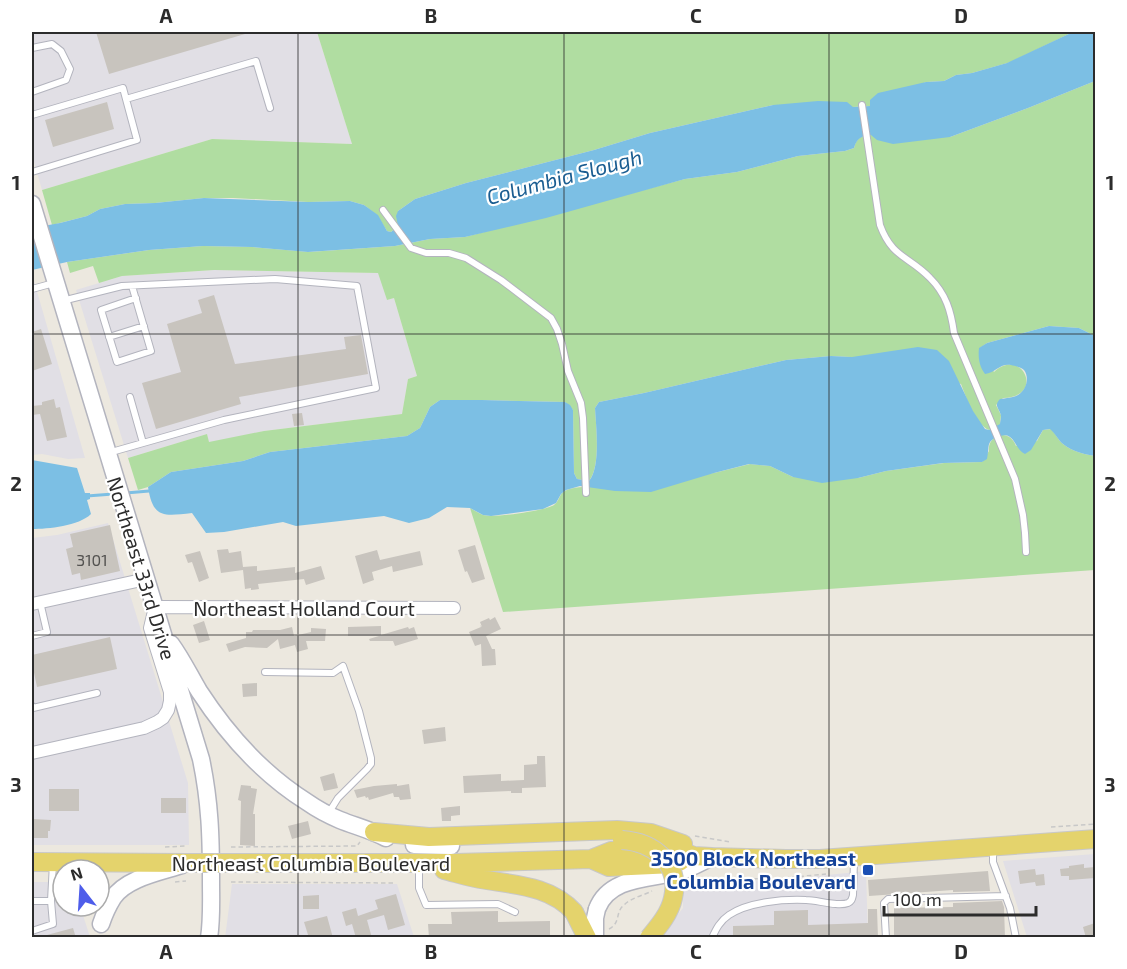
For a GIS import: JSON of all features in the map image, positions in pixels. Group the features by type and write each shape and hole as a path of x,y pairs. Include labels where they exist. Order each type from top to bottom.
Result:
{"main road":[{"name":"Northeast 33rd Drive","path":"32,207 201,759 207,788 211,840 209,938"},
{"path":"161,628 206,701 264,769 306,802 368,836 399,843 451,846 622,840 638,842 654,849 669,866 674,883 673,897 667,914 649,938"},
{"path":"368,836 429,837 632,830 651,832 676,840 703,856 687,869 619,885 608,892 597,909 600,934"},
{"name":"Northeast Columbia Boulevard","path":"111,861 187,855 415,863 591,859 609,867 674,864 703,856 802,860 1095,839"},
{"path":"415,863 451,846"},
{"path":"101,931 113,897 122,888 187,855"},
{"name":"Northeast Columbia Boulevard","path":"32,862 51,864"},
{"path":"415,863 480,879 536,889 553,895 574,912 587,938"}],"street":[{"path":"36,603 146,579"},
{"path":"32,753 144,728 162,718 168,710 170,692 150,628 154,607"},
{"name":"Northeast Holland Court","path":"154,607 454,608"}],"lane":[{"path":"32,48 52,44 61,51 70,69 66,80 32,92"},
{"path":"126,99 256,61 270,108"},
{"path":"32,116 123,88 137,140 32,172"},
{"path":"861,105 878,219 884,236 898,254 929,277 945,298 952,317 954,333 1015,479 1026,533 1026,552"},
{"path":"383,210 411,248 422,252 449,253 466,258 501,280 551,318 562,344 583,418 585,493"},
{"path":"32,288 54,279"},
{"path":"61,301 122,286 275,279 357,286 376,388 224,420 108,453"},
{"path":"132,286 136,298 151,351 117,362 101,310 136,298"},
{"path":"109,337 144,326"},
{"path":"130,397 143,443"},
{"path":"32,636 47,632 36,603"},
{"path":"265,672 333,673 343,666 359,711 371,764 338,798 328,814"},
{"path":"32,706 33,708 97,693"},
{"path":"994,846 993,862 1010,908 1016,938"},
{"path":"712,938 719,924 728,916 753,905 807,900 848,903 853,895 854,856"},
{"path":"415,863 419,888 426,905 498,904 515,912"},
{"path":"886,938 884,903 888,899 1006,896"},
{"path":"32,901 51,901"},
{"path":"32,931 53,924 52,918"}],"path":[{"path":"1051,827 1095,824"},
{"path":"689,835 730,842"},
{"path":"232,855 357,846 368,836"},
{"path":"165,847 187,855"},
{"path":"231,882 394,883"},
{"path":"600,934 614,926 624,905 653,891"}],"shaded area":[{"path":"39,32 317,32 352,144 212,139 42,190 32,155 32,34"},
{"path":"214,270 379,273 387,300 394,298 417,376 408,379 402,414 264,431 209,443 207,434 128,458 76,290 122,276"},
{"path":"34,281 85,458 68,459 42,454 32,455 32,282"},
{"path":"108,523 188,783 189,845 32,845 32,538 57,535"},
{"path":"1095,854 1095,937 1027,937 1003,861"},
{"path":"866,871 868,937 660,938 683,908 683,883 779,880"},
{"path":"32,882 51,882 51,918 84,918 90,937 32,938"},
{"path":"232,884 397,884 414,937 225,938"}],"green space":[{"path":"317,32 1073,32 1011,62 956,75 944,81 926,82 870,106 773,105 650,133 466,183 415,199 398,211 398,226 391,232 387,231 377,215 364,205 350,201 308,202 233,198 125,204 100,209 87,216 52,225 42,190 212,139 352,144"},
{"path":"1095,81 1095,336 1079,328 1049,326 987,343 980,348 994,372 1004,366 1013,365 1025,375 1026,382 1024,390 1016,396 1003,398 996,405 1001,415 1000,425 989,430 975,416 961,384 851,357 831,356 786,360 599,402 595,408 597,435 595,466 589,481 577,479 574,473 573,410 565,402 440,400 430,407 420,428 407,436 270,452 243,461 171,472 148,487 138,490 128,458 207,434 209,442 264,431 402,414 408,379 417,376 394,298 387,300 378,273 214,270 122,276 99,283 93,266 70,273 67,262 149,250 203,246 309,252 395,246 430,239 465,237 685,179 737,172 798,156 845,151 854,148 858,139 865,136 950,137"},
{"path":"1051,429 1067,447 1095,456 1095,570 503,612 470,508 489,516 540,510 554,505 562,493 572,488 714,473 750,464 770,466 793,477 858,478 886,471 944,463 982,462 989,451 991,441 999,435 1009,437 1016,446 1037,441 1043,430"}],"water":[{"name":"Columbia Slough","path":"1073,32 1095,32 1095,81 950,137 893,144 877,140 871,135 865,136 858,140 854,148 845,151 798,156 737,172 685,179 546,218 465,237 430,239 395,246 308,252 203,246 149,250 67,262 32,270 32,228 87,216 100,209 125,204 204,198 308,202 350,201 364,205 378,215 387,231 391,232 398,226 396,216 398,211 415,199 466,183 650,133 773,105 818,101 847,102 853,107 870,106 870,100 878,93 926,82 944,81 956,75 1007,63"},
{"path":"1049,326 1079,328 1095,336 1095,456 1067,447 1050,429 1043,430 1031,450 1025,454 1021,452 1012,438 1005,435 990,442 987,459 982,462 943,463 822,483 793,477 770,466 749,464 651,492 615,491 580,486 566,490 556,503 543,509 491,516 483,515 470,508 447,507 429,518 409,523 384,516 296,526 283,522 206,533 192,513 167,515 157,510 153,505 148,487 171,472 243,461 270,452 407,436 420,428 430,407 440,400 565,402 573,410 574,473 577,479 589,481 595,466 597,435 595,408 599,402 786,360 831,356 852,357 918,347 937,350 949,361 973,411 985,429 989,430 1000,424 998,401 1021,393 1027,377 1023,369 1011,365 1004,365 985,374 979,361 979,348 987,343"},
{"path":"32,460 77,468 85,493 90,493 90,499 87,500 91,514 71,524 32,529"}],"building":[{"path":"96,32 245,32 245,34 109,74"},
{"path":"107,102 114,129 53,147 45,120"},
{"path":"214,295 235,364 346,349 344,337 361,335 368,374 239,397 241,404 156,429 142,383 181,372 167,324 202,313 198,300"},
{"path":"41,329 52,364 32,371 32,332"},
{"path":"54,399 56,408 60,407 67,437 47,441 40,414 32,415 32,406 42,405 42,402"},
{"path":"302,413 304,425 294,426 292,414"},
{"path":"110,525 120,571 81,580 80,573 72,575 66,549 73,547 70,534"},
{"path":"475,545 485,579 472,583 467,571 465,572 458,550"},
{"path":"228,549 229,553 241,551 243,567 257,566 257,571 295,567 295,573 321,566 325,579 306,585 304,579 258,584 259,589 245,589 243,570 221,573 217,550"},
{"path":"377,550 380,560 420,551 423,565 393,572 392,566 372,572 374,580 363,584 355,556"},
{"path":"200,551 209,578 199,582 192,562 188,563 185,555"},
{"path":"495,617 501,629 486,636 492,649 495,649 496,665 482,666 481,644 475,646 469,632 481,627 480,625 482,627 480,622"},
{"path":"204,621 210,640 199,643 193,625"},
{"path":"381,626 381,635 414,627 418,639 395,646 393,641 370,641 369,639 379,636 348,636 348,627"},
{"path":"292,627 294,636 311,632 311,628 326,629 325,641 306,641 308,649 297,652 295,645 280,649 278,639 267,648 245,647 229,652 226,644 246,638 246,632 253,630 280,630"},
{"path":"110,637 117,669 37,687 32,655"},
{"path":"257,683 257,696 243,697 242,684"},
{"path":"445,727 446,741 424,744 422,730"},
{"path":"537,756 545,756 546,787 522,788 522,793 511,793 511,791 464,793 463,776 501,774 501,781 524,780 524,765 537,764"},
{"path":"334,773 338,788 324,791 320,777"},
{"path":"397,784 397,786 409,784 411,799 400,800 399,797 394,797 393,793 369,800 365,796 357,798 354,790 374,786"},
{"path":"241,785 257,789 253,814 255,814 255,846 240,845 241,801 238,800"},
{"path":"49,789 79,789 79,811 49,811"},
{"path":"161,798 186,798 186,813 161,813"},
{"path":"460,806 460,815 451,816 451,821 442,821 441,808"},
{"path":"33,819 51,820 48,838 33,838"},
{"path":"308,821 311,834 292,839 288,826"},
{"path":"1084,864 1084,868 1095,867 1095,878 1069,880 1069,876 1061,876 1060,869"},
{"path":"1035,869 1036,875 1044,874 1045,885 1036,886 1035,882 1020,884 1018,871"},
{"path":"988,871 990,891 953,892 953,890 869,896 868,880"},
{"path":"396,894 405,925 388,930 384,915 367,920 372,938 356,938 352,924 346,926 342,912 356,908 358,916 378,909 375,900"},
{"path":"319,895 319,909 303,909 303,896"},
{"path":"1002,901 1005,938 894,938 894,908 953,907 953,903"},
{"path":"868,909 877,909 878,938 733,938 733,926 774,925 774,911 808,910 808,925 868,923"},
{"path":"498,911 498,922 550,921 550,938 429,938 428,924 452,924 451,912"},
{"path":"327,916 333,938 309,938 304,922"},
{"path":"1095,923 1095,936 1086,938 1083,927"},
{"path":"73,928 76,938 47,938 47,935"}],"waterway":[{"path":"126,493 149,491"},
{"path":"87,496 113,494"}],"place":[{"name":"3500 Block Northeast Columbia Boulevard","path":"868,870"}]}
